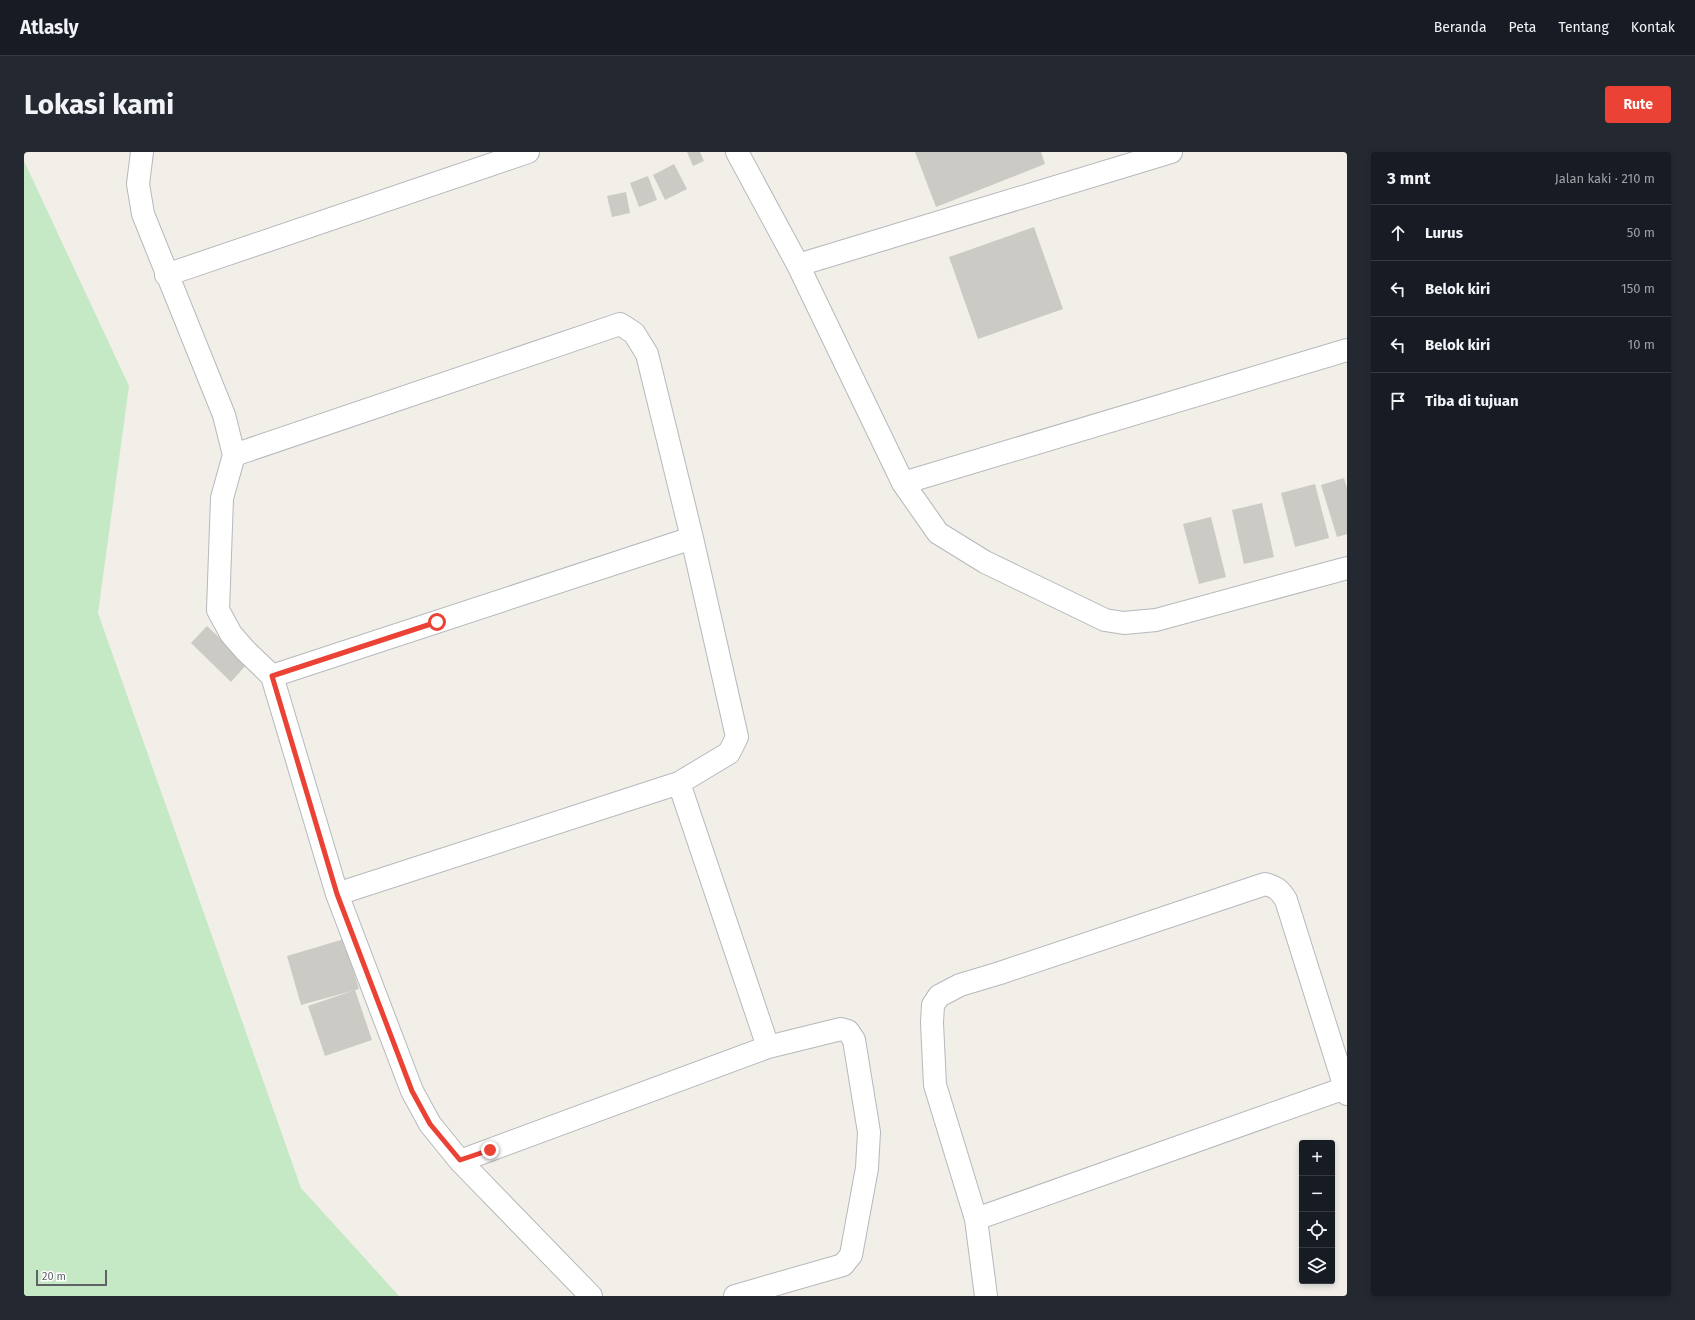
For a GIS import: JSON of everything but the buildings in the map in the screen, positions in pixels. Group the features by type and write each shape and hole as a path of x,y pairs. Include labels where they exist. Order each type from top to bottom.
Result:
{"street":[{"path":"142,152 138,184 143,214 166,275 190,328 224,415 234,455 222,498 218,610 231,634 272,676 337,894 412,1091 430,1124 460,1160 591,1296"},
{"path":"166,275 528,152"},
{"path":"737,152 798,265 903,483 938,533 985,562 1104,620 1124,623 1156,620 1347,568"},
{"path":"798,265 1171,152"},
{"path":"234,455 620,324 634,333 647,354 692,538 737,736 728,753 679,784 337,894"},
{"path":"903,483 1347,350"},
{"path":"272,676 692,538"},
{"path":"679,784 768,1047"},
{"path":"976,1219 1346,1091 1286,900 1281,891 1275,887 1265,884 1014,969 960,985 939,996 933,1006 932,1023 935,1085 976,1219 986,1296"},
{"path":"460,1160 768,1047 841,1029 848,1031 854,1040 869,1132 867,1168 851,1255 843,1265 735,1296"}],"green space":[{"path":"24,161 129,386 98,613 301,1188 399,1296 24,1296"}],"route":[{"path":"437,622 272,676 337,894 412,1091 430,1124 460,1160 490,1150"}]}
